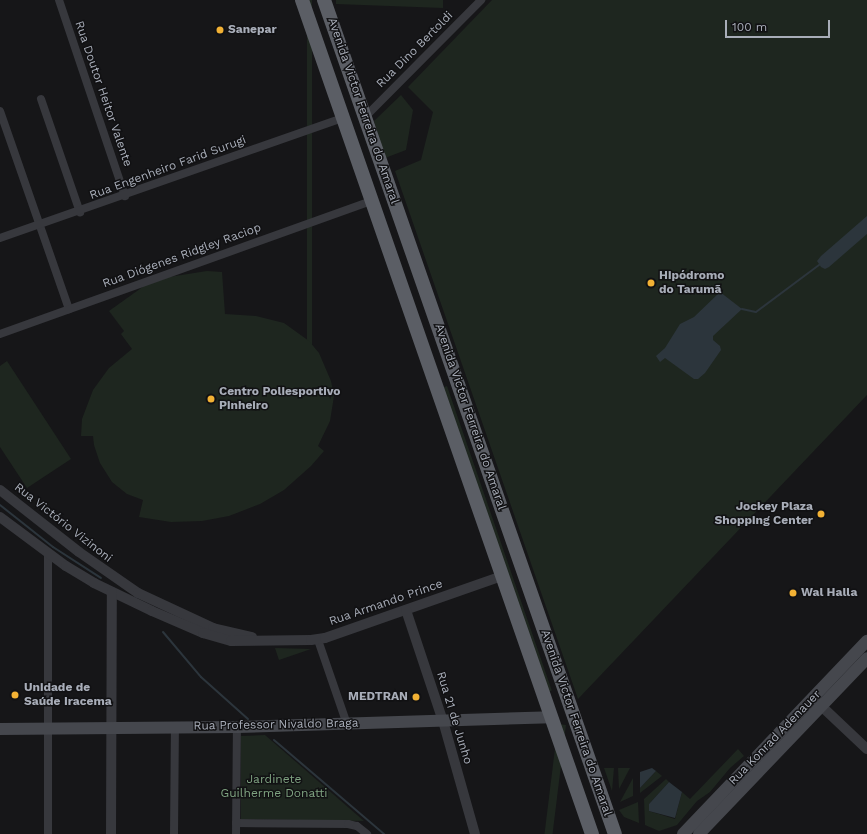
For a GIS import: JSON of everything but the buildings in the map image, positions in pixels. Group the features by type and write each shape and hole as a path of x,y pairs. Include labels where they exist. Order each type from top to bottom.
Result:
{"highway":[{"name":"Avenida Victor Ferreira do Amaral","path":"302,0 592,834"},
{"name":"Avenida Victor Ferreira do Amaral","path":"324,0 615,834"},
{"path":"426,358 432,361 438,360 444,357 446,350"},
{"path":"435,383 438,377 444,373 450,373 455,376"},
{"path":"551,717 569,722 580,734"}],"main road":[{"name":"Rua Konrad Adenauer","path":"699,834 817,702 867,641"},
{"name":"Rua Konrad Adenauer","path":"683,834 817,702 867,658"},
{"name":"Rua Professor Nivaldo Braga","path":"0,729 237,727 551,717"}],"street":[{"name":"Rua Doutor Heitor Valente","path":"59,0 125,196"},
{"name":"Rua Dino Bertoldi","path":"365,117 481,0"},
{"path":"41,100 80,212"},
{"path":"1,114 69,309"},
{"name":"Rua Engenheiro Farid Surugi","path":"0,238 80,212 343,118"},
{"name":"Rua Diógenes Ridgley Raciop","path":"0,334 372,201"},
{"name":"Rua Victório Vizinoni","path":"0,490 111,576"},
{"path":"1,519 82,576 112,592 111,834"},
{"path":"48,553 48,834"},
{"name":"Rua Armando Prince","path":"111,576 150,599 213,628 240,635 276,640"},
{"name":"Rua Armando Prince","path":"112,592 217,638 242,642 318,640 502,576"},
{"name":"Rua 21 de Junho","path":"406,610 443,721 475,834"},
{"path":"318,640 347,724"},
{"path":"817,702 867,749"},
{"path":"174,834 175,727"},
{"path":"236,834 237,727"},
{"path":"236,823 348,824 357,826 367,834"}],"green space":[{"path":"307,0 312,0 312,374 307,374"},
{"path":"336,0 443,0 443,8 336,4"},
{"name":"Hipódromo do Tarumã","path":"492,0 867,0 867,395 578,699 395,171 421,160 433,112 408,87"},
{"path":"401,95 413,110 406,150 385,158 374,121"},
{"name":"Centro Poliesportivo Pinheiro","path":"207,271 222,272 225,314 256,316 284,323 309,341 319,353 331,381 334,396 330,421 318,446 324,451 311,466 284,490 260,504 229,516 202,521 171,522 139,517 143,500 127,494 112,482 100,463 94,445 93,436 81,436 82,419 93,390 109,368 132,349 121,334 124,331 109,311 144,286 169,277"},
{"path":"7,361 71,459 27,488 0,447 0,366"},
{"path":"447,386 552,690 545,693 440,388"},
{"path":"275,648 311,649 279,660"},
{"path":"558,724 566,725 553,834 544,834"},
{"name":"Jardinete Guilherme Donatti","path":"265,735 364,821 241,819 241,736"},
{"path":"738,749 744,756 730,768 710,792 697,801 677,825 659,831 645,825 644,799 666,779 669,782 649,804 649,811 675,819 682,792 690,799"},
{"path":"604,768 614,768 612,791"},
{"path":"618,768 630,768 619,789"},
{"path":"656,771 662,776 640,793 640,788"},
{"path":"633,778 633,796 620,802"},
{"path":"638,802 639,823 624,817 619,810"}],"shaded area":[{"path":"867,216 867,234 829,267 825,269 821,267 817,261 821,256"},
{"path":"720,292 742,309 713,336 713,340 720,346 721,350 705,373 698,379 694,379 665,358 660,362 656,356 665,348 680,324 694,317"},
{"path":"652,768 656,771 640,788 640,772"},
{"path":"669,782 682,792 675,818 649,811 649,804"}],"waterway":[{"path":"742,309 756,312 819,265"},
{"path":"0,505 53,547 101,578"},
{"path":"163,632 201,677 248,719"},
{"path":"274,740 384,834"}],"place":[{"name":"Sanepar","path":"220,30"},
{"name":"Hipódromo do Tarumã","path":"651,283"},
{"name":"Centro Poliesportivo Pinheiro","path":"211,399"},
{"name":"Jockey Plaza Shopping Center","path":"821,514"},
{"name":"Wal Halla","path":"793,593"},
{"name":"Unidade de Saúde Iracema","path":"15,695"},
{"name":"MEDTRAN","path":"416,697"}]}
